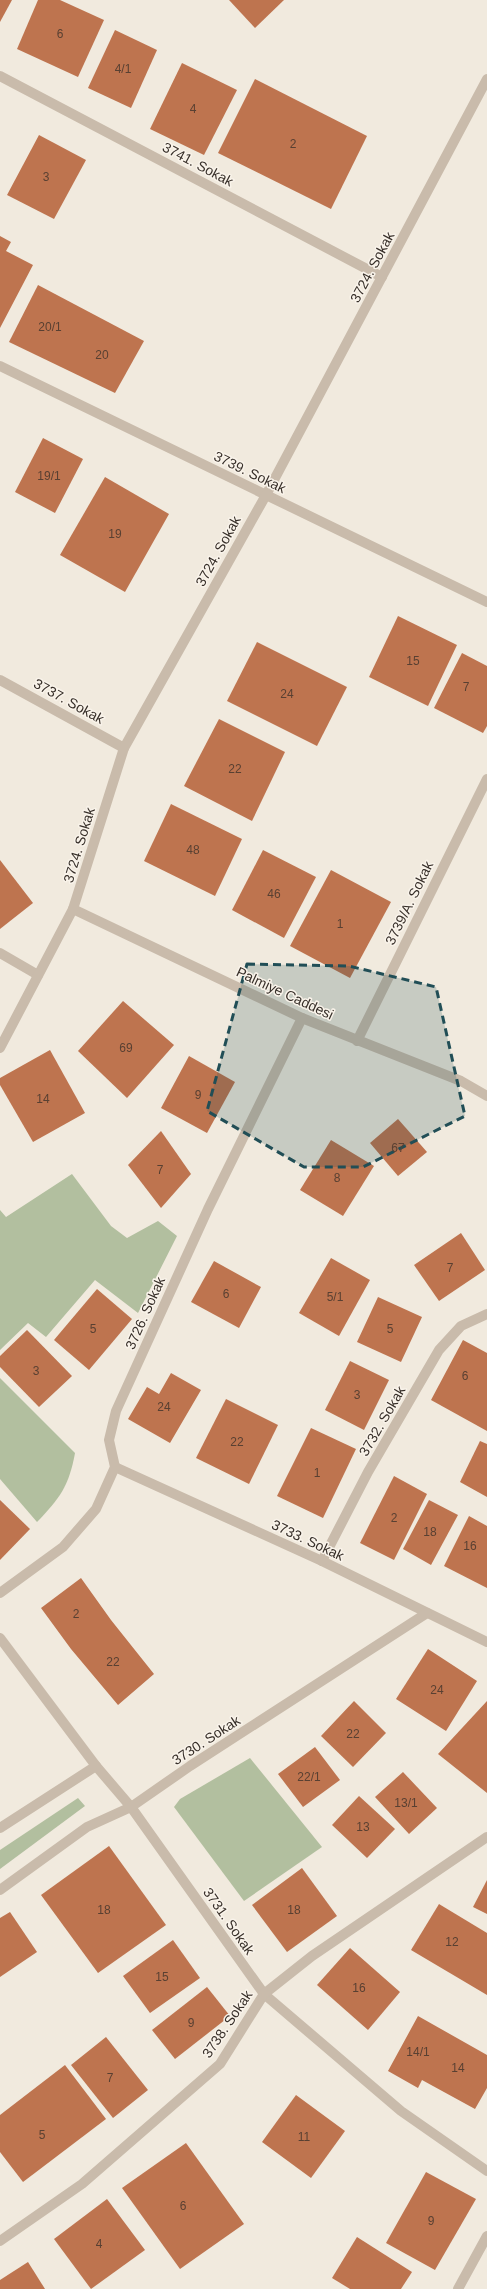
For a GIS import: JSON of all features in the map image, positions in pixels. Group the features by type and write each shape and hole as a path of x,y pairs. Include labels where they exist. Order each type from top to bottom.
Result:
{"street":[{"name":"3741. Sokak","path":"0,76 382,277"},
{"name":"3724. Sokak","path":"0,1048 73,909 124,748 266,495 487,79"},
{"name":"3739. Sokak","path":"0,366 487,602"},
{"name":"3737. Sokak","path":"0,680 124,748"},
{"name":"3739/A. Sokak","path":"357,1041 487,779"},
{"name":"Palmiye Caddesi","path":"73,909 302,1018 357,1041 460,1080 487,1096"},
{"path":"0,953 38,975"},
{"name":"3726. Sokak","path":"115,1467 109,1440 116,1411 208,1209 302,1018"},
{"name":"3732. Sokak","path":"322,1561 368,1472 439,1350 461,1326 487,1314"},
{"path":"0,1593 63,1547 96,1509 115,1467"},
{"name":"3733. Sokak","path":"115,1467 322,1561 427,1614 487,1642"},
{"name":"3730. Sokak","path":"0,1890 87,1828 131,1807 190,1766 427,1614"},
{"name":"3731. Sokak","path":"0,1638 96,1766 131,1807 264,1994 401,2112 487,2171"},
{"path":"0,1828 96,1766"},
{"name":"3738. Sokak","path":"0,2241 82,2184 220,2064 264,1994 312,1956 487,1837"},
{"path":"458,2289 487,2236"}],"highlighted area":[{"path":"247,964 349,966 436,987 465,1116 363,1167 304,1167 207,1111"}],"green space":[{"path":"72,1174 111,1226 127,1238 158,1221 177,1236 138,1313 95,1280 46,1337 28,1323 0,1350 0,1210 6,1217"},
{"path":"0,1378 75,1453 70,1474 62,1491 52,1506 37,1522 0,1479"},
{"path":"250,1758 322,1847 244,1901 174,1807 180,1799"},
{"path":"78,1798 85,1806 0,1869 0,1850"}],"building":[{"path":"0,0 12,0 0,22"},
{"path":"38,0 60,0 104,20 78,77 17,49"},
{"path":"229,0 284,0 255,28"},
{"path":"115,30 157,50 131,108 88,88"},
{"path":"182,63 237,90 204,155 150,129"},
{"path":"255,79 367,136 331,209 218,153"},
{"path":"39,135 86,160 54,219 7,195"},
{"path":"0,236 11,242 6,251 33,265 0,328"},
{"path":"38,285 144,341 115,393 9,342"},
{"path":"43,438 83,459 55,513 15,492"},
{"path":"105,477 169,514 125,592 60,555"},
{"path":"398,616 457,645 428,706 369,677"},
{"path":"257,642 347,687 317,746 227,701"},
{"path":"462,653 487,666 487,726 483,733 434,708"},
{"path":"219,719 285,752 252,821 184,786"},
{"path":"171,804 242,839 215,896 144,861"},
{"path":"263,850 316,877 284,938 232,910"},
{"path":"0,860 33,903 0,929"},
{"path":"331,870 391,902 350,978 290,946"},
{"path":"123,1001 174,1045 127,1098 78,1051"},
{"path":"50,1050 85,1113 33,1142 0,1085 0,1078"},
{"path":"189,1056 235,1082 207,1133 161,1108"},
{"path":"398,1119 427,1152 398,1176 370,1143"},
{"path":"161,1131 191,1174 161,1208 128,1165"},
{"path":"331,1140 374,1166 343,1216 300,1190"},
{"path":"461,1233 485,1270 439,1301 414,1265"},
{"path":"331,1258 370,1280 339,1336 299,1313"},
{"path":"214,1261 261,1287 239,1328 191,1302"},
{"path":"97,1289 132,1319 89,1370 54,1340"},
{"path":"378,1297 422,1317 401,1362 357,1342"},
{"path":"27,1330 72,1376 39,1407 0,1367 0,1356"},
{"path":"463,1340 487,1353 487,1431 431,1400"},
{"path":"350,1361 389,1380 364,1430 325,1410"},
{"path":"171,1373 201,1390 170,1443 128,1419 147,1387 159,1394"},
{"path":"226,1399 278,1425 249,1484 196,1458"},
{"path":"311,1428 356,1449 323,1518 277,1496"},
{"path":"480,1441 487,1444 487,1497 460,1482"},
{"path":"394,1476 427,1494 394,1560 360,1543"},
{"path":"0,1500 30,1529 0,1560"},
{"path":"429,1500 458,1515 431,1565 403,1549"},
{"path":"469,1516 487,1526 487,1588 444,1566"},
{"path":"81,1578 111,1620 154,1674 118,1705 71,1649 41,1608"},
{"path":"428,1649 477,1681 446,1731 396,1699"},
{"path":"354,1701 386,1733 353,1767 321,1736"},
{"path":"487,1701 487,1793 438,1754"},
{"path":"315,1747 340,1780 303,1807 278,1774"},
{"path":"403,1772 437,1808 409,1834 375,1797"},
{"path":"359,1796 395,1829 367,1858 332,1825"},
{"path":"109,1846 166,1925 98,1973 41,1895"},
{"path":"302,1868 337,1916 287,1952 252,1905"},
{"path":"487,1880 487,1914 473,1907"},
{"path":"439,1904 487,1933 487,1995 411,1950"},
{"path":"10,1912 37,1952 0,1977 0,1918"},
{"path":"173,1940 200,1978 150,2013 123,1976"},
{"path":"350,1948 400,1992 368,2030 317,1985"},
{"path":"207,1987 230,2016 175,2059 152,2030"},
{"path":"418,2016 487,2055 487,2088 475,2109 422,2080 418,2088 388,2071"},
{"path":"106,2037 148,2090 113,2118 71,2065"},
{"path":"65,2065 106,2119 23,2182 0,2152 0,2115"},
{"path":"296,2095 345,2131 311,2178 262,2142"},
{"path":"186,2143 244,2224 180,2269 122,2188"},
{"path":"426,2172 476,2199 435,2270 386,2243"},
{"path":"107,2199 145,2250 91,2289 54,2239"},
{"path":"357,2237 412,2272 401,2289 350,2289 332,2278"},
{"path":"28,2262 45,2289 0,2289 0,2280"}]}
